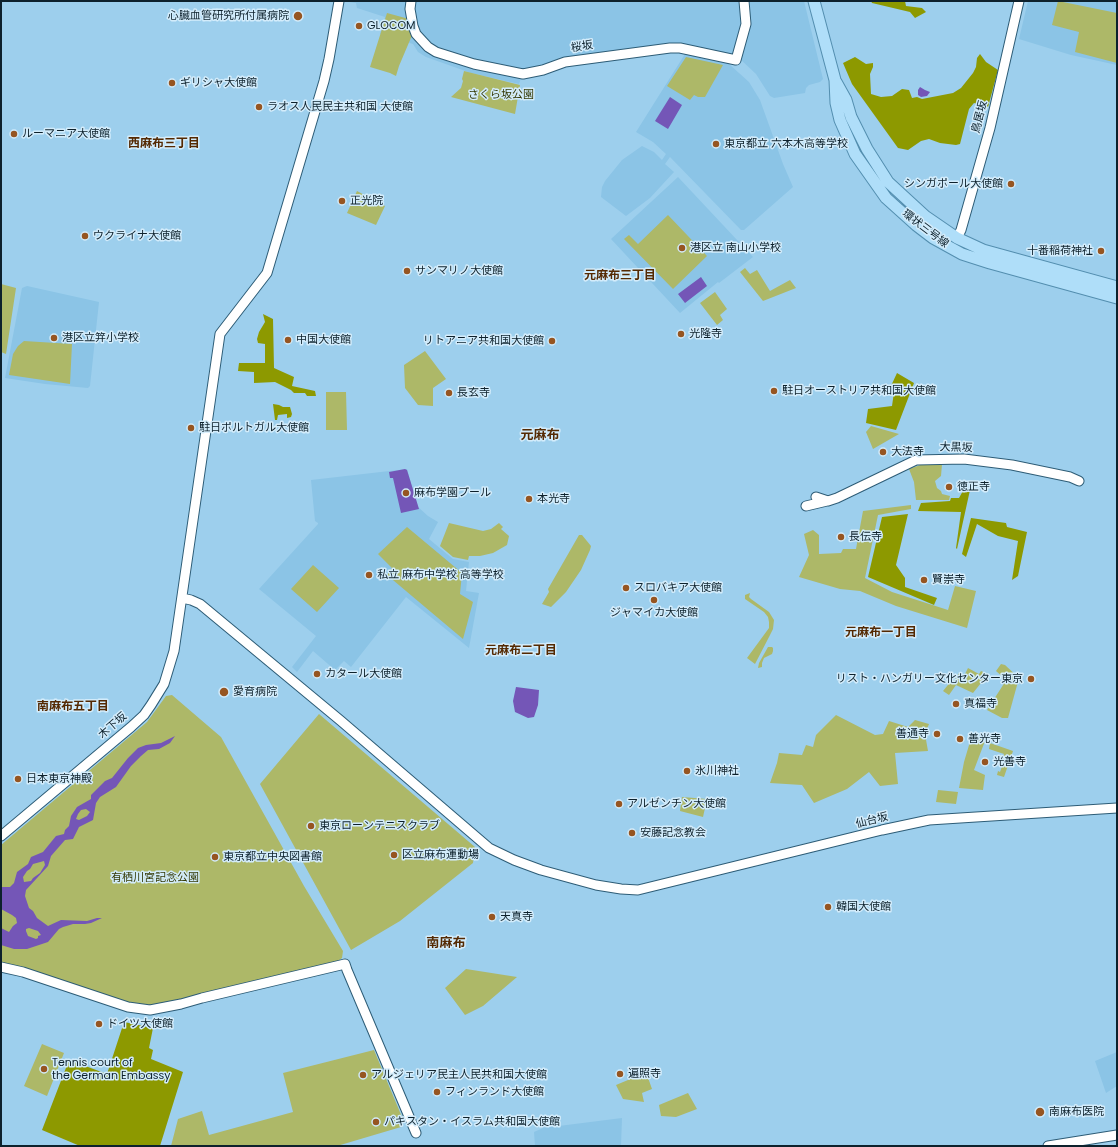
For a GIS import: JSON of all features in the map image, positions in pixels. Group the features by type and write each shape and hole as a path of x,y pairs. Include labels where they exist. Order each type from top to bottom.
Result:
{"main road":[{"name":"環状三号線","path":"814,1 835,80 836,103 840,120 855,154 886,198 916,225 933,238 952,249 968,256 1112,297"},
{"name":"環状三号線","path":"835,80 846,100 851,117 864,144 888,182 925,216 957,238 990,252 1117,287"}],"street":[{"name":"木下坂","path":"1,836 144,715 164,684 172,662 220,334 266,273 324,81 339,1"},
{"name":"桜坂","path":"411,1 410,9 413,26 416,34 428,47 436,52 474,64 523,74 543,70 565,62 670,48 680,48 736,60 746,24 744,1"},
{"name":"鳥居坂","path":"957,238 990,128 1019,1"},
{"path":"1112,297 1117,291"},
{"name":"大黒坂","path":"806,506 837,498 916,460 964,459 1012,465 1070,477 1079,481"},
{"path":"816,497 828,501"},
{"name":"仙台坂","path":"182,598 200,604 347,726 489,848 535,867 596,886 621,890 638,890 919,822 1117,808"},
{"path":"1,967 24,972 128,1007 150,1010 181,1004 207,996 346,964 347,970 416,1133"},
{"path":"1048,1146 1117,1136"}],"shaded area":[{"path":"343,1 804,1 823,79 820,82 809,85 806,88 805,93 774,98 770,96 756,74 740,59 730,54 683,44 668,43 565,58 542,66 524,70 519,84 471,73 426,57 418,52 413,44 380,34 385,17 357,8 356,3"},
{"path":"1028,1 1117,1 1117,65 1071,55 1019,39"},
{"name":"東京都立 六本木高等学校","path":"685,54 729,64 749,82 760,100 793,187 744,230 741,230 670,157 665,164 674,172 650,198 626,216 601,197 602,187 605,181 622,160 642,146 654,152 662,160 666,154 653,142 636,132"},
{"path":"920,87 930,92 927,96 921,97 918,95 918,90"},
{"path":"670,97 682,105 668,129 655,121"},
{"name":"港区立 南山小学校","path":"678,177 753,257 719,283 718,282 680,313 611,239"},
{"path":"701,277 707,286 685,303 678,294"},
{"name":"港区立笄小学校","path":"27,286 99,302 90,386 88,388 5,378 22,288"},
{"name":"麻布学園プール","path":"405,469 407,470 419,509 401,513 393,478 390,478 389,472"},
{"name":"私立 麻布中学校 高等学校","path":"407,469 418,507 438,522 429,539 453,559 469,562 466,591 479,593 469,648 406,597 351,667 344,661 335,670 313,651 297,672 292,667 316,636 259,589 318,524 315,521 311,480"},
{"path":"516,687 539,690 538,705 534,717 528,718 515,712 513,701"},
{"path":"175,736 170,743 159,749 148,750 131,766 116,787 100,797 96,803 93,820 79,827 73,839 65,840 51,856 48,866 26,890 25,896 29,908 33,911 37,918 48,926 61,920 87,921 102,918 91,923 73,924 63,927 59,929 48,942 27,949 14,949 1,945 1,928 9,932 17,923 16,918 1,909 1,887 10,887 14,883 17,872 28,864 31,857 43,852 56,836 64,834 65,830 69,826 71,816 77,807 91,799 91,795 105,781 112,778 138,748 146,745 161,743","holes":["86,809 90,812 87,816 79,820 76,819 81,810","44,861 45,865 40,873 31,881 24,882 23,877 33,864","29,928 38,931 41,935 36,939 28,936 26,929"]},
{"path":"1117,1052 1117,1086 1106,1093 1095,1061"},
{"path":"622,1118 621,1146 535,1146 534,1132 543,1128"}],"green space":[{"path":"871,1 905,1 906,6 922,8 926,12 915,18 910,12 872,3"},
{"path":"1058,1 1117,13 1117,63 1075,52 1079,32 1052,25"},
{"path":"387,13 409,19 413,33 396,76 370,67"},
{"path":"980,54 986,62 998,70 988,107 974,103 969,109 960,144 940,143 929,139 921,141 908,150 898,148 852,84 843,63 855,57 866,64 873,63 870,74 871,94 881,97 892,96 902,89 909,90 912,98 917,97 922,99 953,93 961,88 973,73 976,67 977,58"},
{"path":"686,57 723,65 705,97 698,97 694,95 690,100 667,86"},
{"name":"さくら坂公園","path":"464,71 520,85 515,114 451,97 461,88"},
{"path":"357,191 385,206 376,225 347,213"},
{"path":"668,215 707,256 673,289 624,239 629,235 638,244"},
{"path":"745,268 750,274 757,270 770,291 790,280 796,288 763,301 740,272"},
{"path":"1,284 16,288 6,354 1,352"},
{"path":"715,292 727,309 720,315 723,320 717,325 700,303"},
{"path":"263,314 273,319 274,368 294,377 292,386 315,391 316,396 307,396 305,393 294,393 275,382 254,383 254,372 238,371 239,363 265,363 265,344 258,343 257,339 265,322"},
{"path":"24,341 72,344 70,384 9,375 13,354 18,346"},
{"path":"425,351 446,379 433,388 433,406 418,405 405,388 404,365"},
{"path":"897,373 914,383 896,430 866,423 868,409 892,406 894,392 890,388"},
{"path":"326,392 346,392 347,430 326,430"},
{"path":"273,404 283,407 290,407 292,414 291,417 287,418 287,414 278,415 277,420 275,420"},
{"path":"871,426 899,434 873,449 866,432"},
{"path":"923,464 942,464 941,476 935,481 937,488 942,494 950,496 949,500 916,500 914,482 909,469"},
{"path":"964,489 970,490 957,549 961,512 918,511 921,503 950,501 951,498 959,498"},
{"path":"911,505 911,509 878,515 865,578 892,592 948,610 955,586 976,591 967,628 896,606 860,591 840,589 799,577 809,555 804,534 813,530 819,535 819,554 841,553 843,549 856,549 863,511"},
{"path":"908,514 896,565 905,578 905,587 937,598 934,605 868,577 882,517"},
{"path":"971,518 1006,523 1007,527 1027,532 1018,576 1012,580 1018,541 998,536 977,524 966,557 962,554"},
{"path":"449,523 483,531 491,529 499,523 503,527 501,529 509,536 507,545 493,553 480,556 469,556 468,560 453,557 440,546"},
{"path":"407,527 462,573 460,594 473,602 463,639 387,575 392,568 378,554"},
{"path":"579,535 582,535 591,546 581,570 566,592 551,607 542,604 549,592 548,589"},
{"path":"313,565 339,588 317,612 291,589"},
{"path":"750,593 749,597 769,612 774,620 773,629 755,664 747,658 769,628 769,622 768,617 764,612 745,599 745,595"},
{"path":"768,647 773,648 772,654 764,658 762,667 758,668 759,663"},
{"path":"1001,664 1005,665 1019,678 1008,718 1002,718 987,710 1005,682 1004,678 996,671"},
{"path":"968,668 979,674 981,671 988,674 985,682 981,683 973,693 956,685 949,695 943,691 952,680 954,681 959,673 964,676"},
{"name":"有栖川宮記念公園","path":"172,695 221,737 304,886 343,951 342,958 338,961 150,1006 129,1005 1,963 1,845 147,722 166,696"},
{"name":"区立麻布運動場","path":"319,714 475,847 473,863 400,921 351,950 260,784"},
{"path":"836,715 875,735 883,734 889,721 908,727 915,720 929,724 925,734 928,751 895,753 898,784 880,786 869,772 847,789 814,803 802,785 770,783 779,753 802,755 806,745 813,747 816,735"},
{"path":"972,735 985,741 974,770 985,775 983,790 959,788 964,762"},
{"path":"990,743 1013,751 1004,777 997,775 998,771 1000,772 1004,761 1002,760 1004,754 989,749"},
{"path":"938,790 958,792 956,804 936,802"},
{"path":"682,797 707,799 703,817 680,811"},
{"path":"466,969 517,977 483,1006 465,1015 445,988"},
{"path":"124,1022 153,1028 149,1048 153,1050 151,1059 183,1072 160,1146 80,1146 42,1130 69,1060 107,1074"},
{"name":"Tennis court of the German Embassy","path":"42,1044 64,1053 47,1096 24,1086"},
{"path":"374,1050 402,1117 401,1127 337,1146 171,1146 178,1119 202,1111 209,1135 293,1112 283,1073"},
{"path":"645,1069 652,1089 642,1093 644,1102 623,1099 616,1085 640,1075 640,1070"},
{"path":"688,1093 697,1109 676,1117 661,1116 659,1105"}],"place":[{"name":"心臓血管研究所付属病院","path":"298,16"},
{"name":"GLOCOM","path":"359,26"},
{"name":"ギリシャ大使館","path":"172,83"},
{"name":"ラオス人民民主共和国 大使館","path":"259,107"},
{"name":"ルーマニア大使館","path":"14,134"},
{"name":"東京都立 六本木高等学校","path":"716,144"},
{"name":"シンガポール大使館","path":"1011,184"},
{"name":"正光院","path":"342,201"},
{"name":"ウクライナ大使館","path":"85,236"},
{"name":"港区立 南山小学校","path":"682,248"},
{"name":"十番稲荷神社","path":"1101,251"},
{"name":"サンマリノ大使館","path":"407,271"},
{"name":"光隆寺","path":"681,334"},
{"name":"港区立笄小学校","path":"54,338"},
{"name":"中国大使館","path":"288,340"},
{"name":"リトアニア共和国大使館","path":"552,341"},
{"name":"駐日オーストリア共和国大使館","path":"774,391"},
{"name":"長玄寺","path":"449,393"},
{"name":"駐日ポルトガル大使館","path":"191,428"},
{"name":"大法寺","path":"883,452"},
{"name":"徳正寺","path":"949,487"},
{"name":"麻布学園プール","path":"406,493"},
{"name":"本光寺","path":"529,499"},
{"name":"長伝寺","path":"841,537"},
{"name":"私立 麻布中学校 高等学校","path":"369,575"},
{"name":"賢崇寺","path":"924,580"},
{"name":"スロバキア大使館","path":"626,588"},
{"name":"ジャマイカ大使館","path":"654,600"},
{"name":"カタール大使館","path":"317,674"},
{"name":"リスト・ハンガリー文化センター東京","path":"1031,679"},
{"name":"愛育病院","path":"224,692"},
{"name":"真福寺","path":"956,704"},
{"name":"善通寺","path":"937,734"},
{"name":"善光寺","path":"960,739"},
{"name":"光善寺","path":"985,762"},
{"name":"氷川神社","path":"687,771"},
{"name":"日本東京神殿","path":"18,779"},
{"name":"アルゼンチン大使館","path":"619,804"},
{"name":"東京ローンテニスクラブ","path":"311,826"},
{"name":"安藤記念教会","path":"632,833"},
{"name":"区立麻布運動場","path":"394,855"},
{"name":"東京都立中央図書館","path":"215,857"},
{"name":"韓国大使館","path":"828,907"},
{"name":"天真寺","path":"492,917"},
{"name":"ドイツ大使館","path":"99,1024"},
{"name":"Tennis court of the German Embassy","path":"44,1069"},
{"name":"遍照寺","path":"620,1074"},
{"name":"アルジェリア民主人民共和国大使館","path":"363,1075"},
{"name":"フィンランド大使館","path":"437,1092"},
{"name":"南麻布医院","path":"1040,1112"},
{"name":"パキスタン・イスラム共和国大使館","path":"376,1122"}],"district":[{"name":"西麻布三丁目","path":"164,144"},
{"name":"元麻布三丁目","path":"620,276"},
{"name":"元麻布","path":"540,436"},
{"name":"元麻布一丁目","path":"881,633"},
{"name":"元麻布二丁目","path":"521,651"},
{"name":"南麻布五丁目","path":"73,707"},
{"name":"南麻布","path":"446,944"}]}
